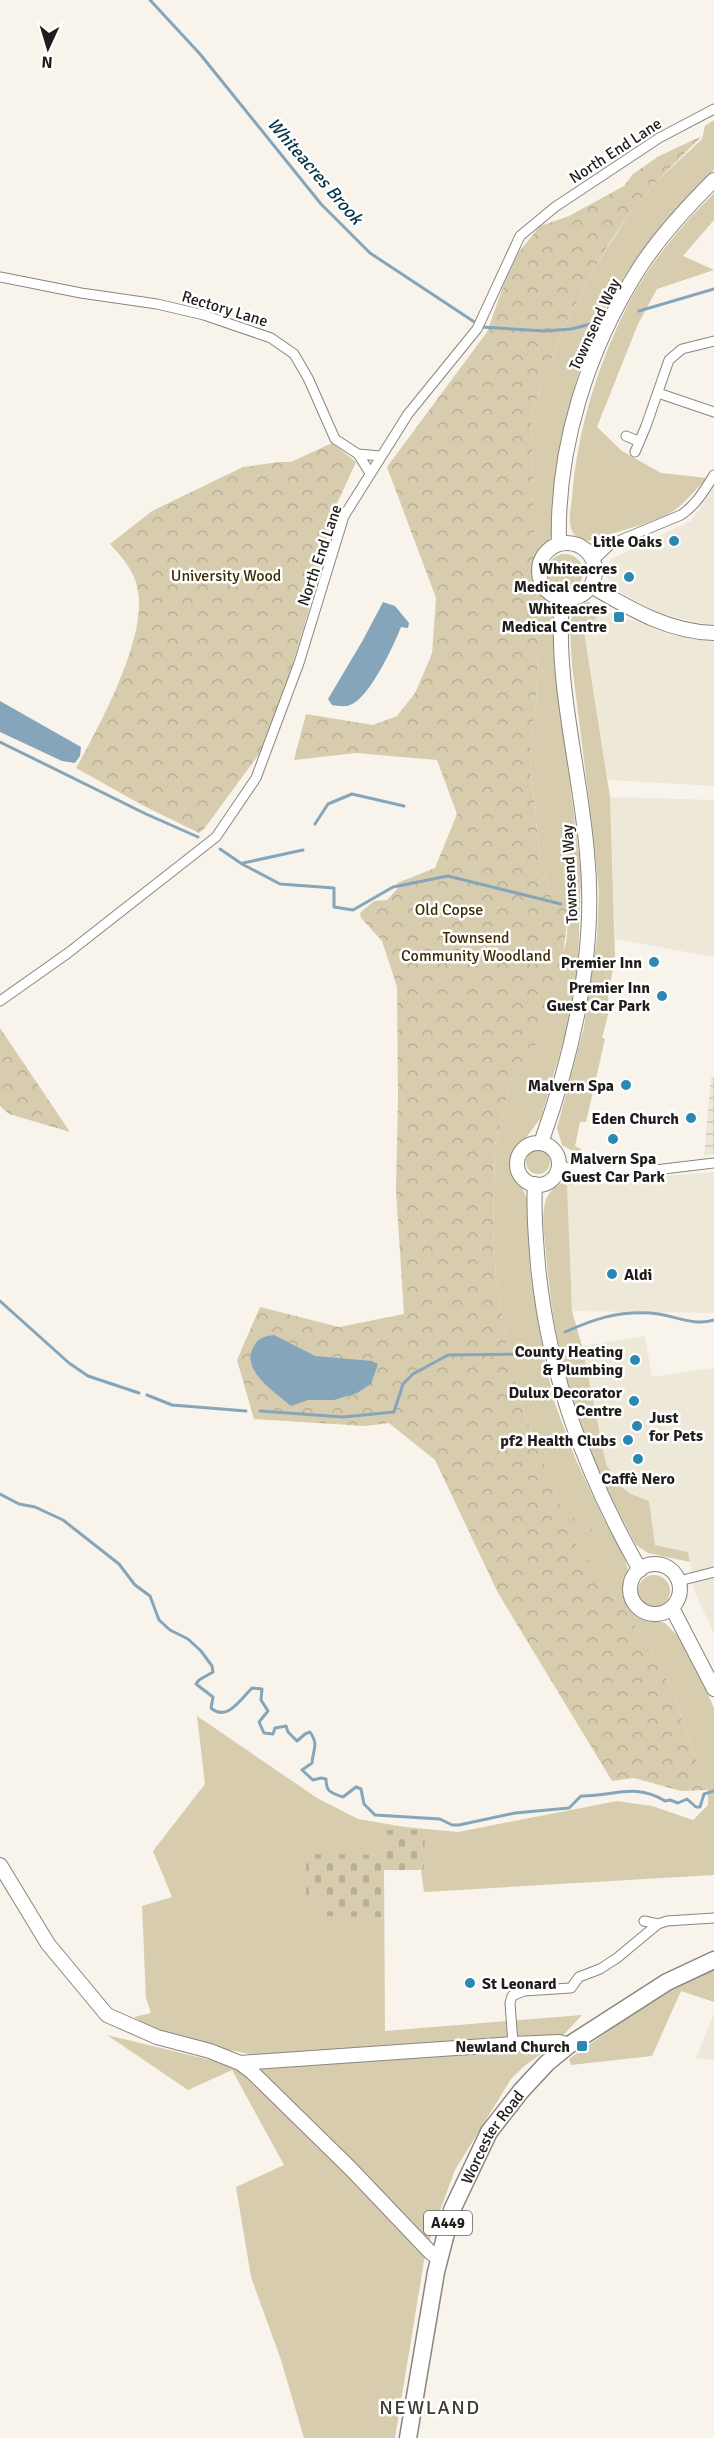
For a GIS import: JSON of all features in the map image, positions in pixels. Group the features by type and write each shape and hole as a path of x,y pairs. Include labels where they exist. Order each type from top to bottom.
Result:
{"highway":[{"name":"Worcester Road","path":"408,2438 439,2259 452,2210 489,2132 521,2091 547,2063 569,2045 667,1982 712,1962"}],"main road":[{"name":"Townsend Way","path":"560,544 562,483 567,447 578,403 596,351 617,306 641,265 679,215 714,180"},
{"path":"573,543 589,555 595,574 591,586 583,594 573,598 562,599 546,590 539,572 544,555 560,544 573,543"},
{"path":"591,586 646,616 682,629 714,633"},
{"name":"Townsend Way","path":"541,1143 570,1049 582,991 589,932 588,854 563,691 562,599"},
{"path":"534,1143 541,1143 554,1150 560,1167 552,1179 545,1183 535,1184 526,1181 520,1174 517,1165 518,1157 524,1148 534,1143"},
{"path":"535,1184 533,1217 540,1288 557,1381 587,1465 605,1505 640,1570"},
{"path":"652,1564 671,1570 678,1581 679,1596 672,1608 660,1614 652,1614 638,1607 630,1593 631,1584 640,1570 652,1564"},
{"path":"672,1608 714,1689"},
{"path":"0,1865 48,1944 107,2015 157,2037 210,2051 240,2063 351,2169 439,2259"},
{"path":"240,2063 513,2044 559,2042 569,2045"}],"street":[{"name":"North End Lane","path":"0,1001 68,953 216,837 256,778 299,663 344,516 408,414 478,326 520,236 555,207 659,138 714,109"},
{"name":"Rectory Lane","path":"0,277 81,293 157,304 223,321 271,338 294,354 308,378 335,439 358,454"},
{"path":"635,452 672,356 682,349 714,341"},
{"path":"658,393 714,412"},
{"path":"626,436 638,441"},
{"path":"358,454 380,456"},
{"path":"358,454 370,473"},
{"path":"589,555 681,515 697,502 714,476"},
{"path":"560,1167 655,1170 714,1163"},
{"path":"678,1581 714,1572"},
{"path":"513,2044 510,2003 512,1996 524,1991 572,1988 579,1977 600,1969 617,1958 658,1924 667,1920 714,1918"},
{"path":"644,1921 658,1924"}],"shaded area":[{"path":"714,487 714,625 685,620 650,609 620,592 605,576 611,559 691,521"},
{"path":"603,611 690,639 714,640 714,786 608,780 584,631"},
{"path":"610,797 714,800 714,957 615,939"},
{"path":"711,1077 714,1077 714,1154 704,1156"},
{"path":"714,1172 714,1313 572,1311 567,1184 642,1182 665,1176"},
{"path":"645,1336 652,1377 714,1368 714,1634 695,1592 688,1552 655,1545 649,1501 629,1493 619,1485 606,1465 582,1346"},
{"path":"714,2013 714,2060 696,2058"}],"green space":[{"path":"714,120 714,170 667,220 631,266 590,343 572,398 564,436 552,533 543,555 535,564 531,415 561,333 592,272 630,212 655,183 702,139 705,126"},
{"name":"Townsend Community Woodland","path":"702,136 655,183 630,212 614,236 592,272 561,333 531,415 538,649 536,707 530,741 530,761 540,860 554,906 569,909 561,969 542,1031 526,1064 508,1092 495,1146 493,1228 496,1276 507,1346 524,1413 564,1515 594,1526 592,1531 565,1527 643,1636 670,1686 708,1790 681,1791 634,1778 612,1781 498,1593 435,1460 389,1423 365,1426 254,1419 237,1360 260,1307 339,1327 404,1314 396,1191 397,987 382,941 361,918 360,913 374,901 387,900 398,888 397,883 435,868 457,814 437,760 356,753 294,760 306,714 373,725 397,716 415,693 432,654 436,598 387,467 487,332 518,253 540,226 569,216 624,186 633,174 659,156"},
{"path":"714,193 714,220 683,256 714,270 657,289 638,324 597,427 622,451 661,473 707,478 669,514 598,539 580,539 571,528 570,513 579,445 600,369 620,321 649,269"},
{"name":"University Wood","path":"332,443 356,462 334,510 310,606 279,710 265,746 204,829 199,833 142,805 76,768 119,682 135,633 139,610 138,591 131,571 110,544 152,511 243,467 291,462"},
{"path":"565,554 577,560 583,572 577,584 565,590 553,584 547,572 553,560"},
{"path":"536,583 549,602 555,620 558,688 581,871 578,965 566,1032 541,1118 517,1149 513,1166 527,1199 530,1270 554,1401 576,1460 624,1556 629,1573 627,1596 631,1605 639,1613 665,1623 678,1636 693,1661 714,1708 714,1875 424,1892 421,1870 384,1870 385,2031 582,2015 555,2044 523,2067 511,2079 455,2170 424,2261 395,2438 304,2438 281,2360 251,2277 236,2187 284,2165 232,2070 188,2090 107,2035 223,2063 250,2054 160,2034 134,2017 151,2013 146,1998 142,1906 172,1897 153,1851 205,1784 197,1716 317,1798 358,1819 405,1827 458,1832 617,1801 652,1806 693,1820 708,1805 708,1790 670,1686 643,1636 564,1526 592,1531 594,1526 564,1516 524,1413 507,1347 496,1276 493,1228 495,1146 508,1092 526,1064 566,943 569,910 554,906 540,860 530,761 530,741 536,707 538,649"},
{"path":"588,602 605,609 584,631 610,797 615,958 608,996 609,1011 602,1038 605,1039 586,1122 580,1122 575,1146 581,1149 581,1156 562,1145 557,1128 584,1027 597,937 599,893 572,665 570,630 572,615 581,604"},
{"path":"0,1028 70,1132 9,1114 0,1106"},
{"path":"538,1150 543,1151 549,1157 549,1167 543,1173 538,1174 533,1173 527,1167 526,1162 527,1157 533,1151"},
{"path":"579,1177 581,1183 567,1185 572,1311 582,1346 606,1464 619,1485 629,1493 649,1501 655,1545 688,1552 690,1562 648,1553 636,1545 610,1496 588,1446 565,1375 551,1303 543,1215 550,1193 563,1182"},
{"path":"654,1575 665,1580 670,1591 665,1602 654,1607 643,1602 638,1591 643,1580"},
{"path":"385,1830 425,1830 424,1870 384,1870 383,1917 324,1916 324,1896 306,1895 306,1854 385,1855"},
{"path":"714,1967 714,2002 681,1991 652,2056 571,2065 569,2059 676,1983"}],"water":[{"path":"383,602 395,606 409,623 408,628 401,627 380,670 365,693 350,705 332,705 328,699"},
{"path":"0,701 81,747 80,756 75,763 62,761 0,732"},
{"path":"274,1335 315,1356 372,1361 378,1364 371,1384 357,1393 334,1400 308,1400 291,1406 261,1380 251,1364 251,1355 256,1343 262,1338"}],"waterway":[{"name":"Whiteacres Brook","path":"150,0 200,54 321,204 370,253 482,327 545,331 571,329 595,323"},
{"path":"639,311 714,289"},
{"path":"0,742 198,837"},
{"path":"315,824 328,804 352,794 404,806"},
{"path":"220,849 242,864 280,884 334,888 334,907 353,910 393,887 448,876 561,904"},
{"path":"243,863 303,850"},
{"path":"0,1301 69,1363 88,1376 139,1393"},
{"path":"565,1332 596,1320 627,1313 658,1314 698,1322 714,1320"},
{"path":"260,1411 343,1417 394,1412 403,1384 413,1374 448,1355 522,1354"},
{"path":"147,1395 172,1405 246,1411"},
{"path":"0,1494 19,1504 35,1507 63,1520 119,1564 135,1585 150,1596 159,1620 170,1630 188,1639 212,1666 213,1672 196,1684 213,1697 211,1708 217,1712 228,1711 252,1688 262,1689 261,1700 268,1711 259,1722 264,1733 273,1734 275,1728 286,1726 288,1732 297,1741 310,1732 315,1744 312,1763 302,1770 313,1780 326,1779 330,1791 343,1797 356,1787 361,1789 364,1804 375,1815 440,1819 452,1825 459,1825 515,1813 569,1808 581,1796 633,1791 644,1792 665,1801 678,1803 687,1799 696,1807 700,1807 704,1794 714,1791"}],"place":[{"name":"Litle Oaks","path":"674,541"},
{"name":"Whiteacres Medical centre","path":"629,577"},
{"name":"Whiteacres Medical Centre","path":"619,617"},
{"name":"Premier Inn","path":"654,962"},
{"name":"Premier Inn Guest Car Park","path":"662,996"},
{"name":"Malvern Spa","path":"626,1085"},
{"name":"Eden Church","path":"691,1118"},
{"name":"Malvern Spa Guest Car Park","path":"613,1139"},
{"name":"Aldi","path":"612,1274"},
{"name":"County Heating & Plumbing","path":"635,1360"},
{"name":"Dulux Decorator Centre","path":"634,1401"},
{"name":"Just for Pets","path":"637,1426"},
{"name":"pf2 Health Clubs","path":"628,1440"},
{"name":"Caffè Nero","path":"638,1459"},
{"name":"St Leonard","path":"470,1983"},
{"name":"Newland Church","path":"582,2046"}],"district":[{"name":"NEWLAND","path":"430,2407"}],"park label":[{"name":"Old Copse","path":"449,909"}]}
